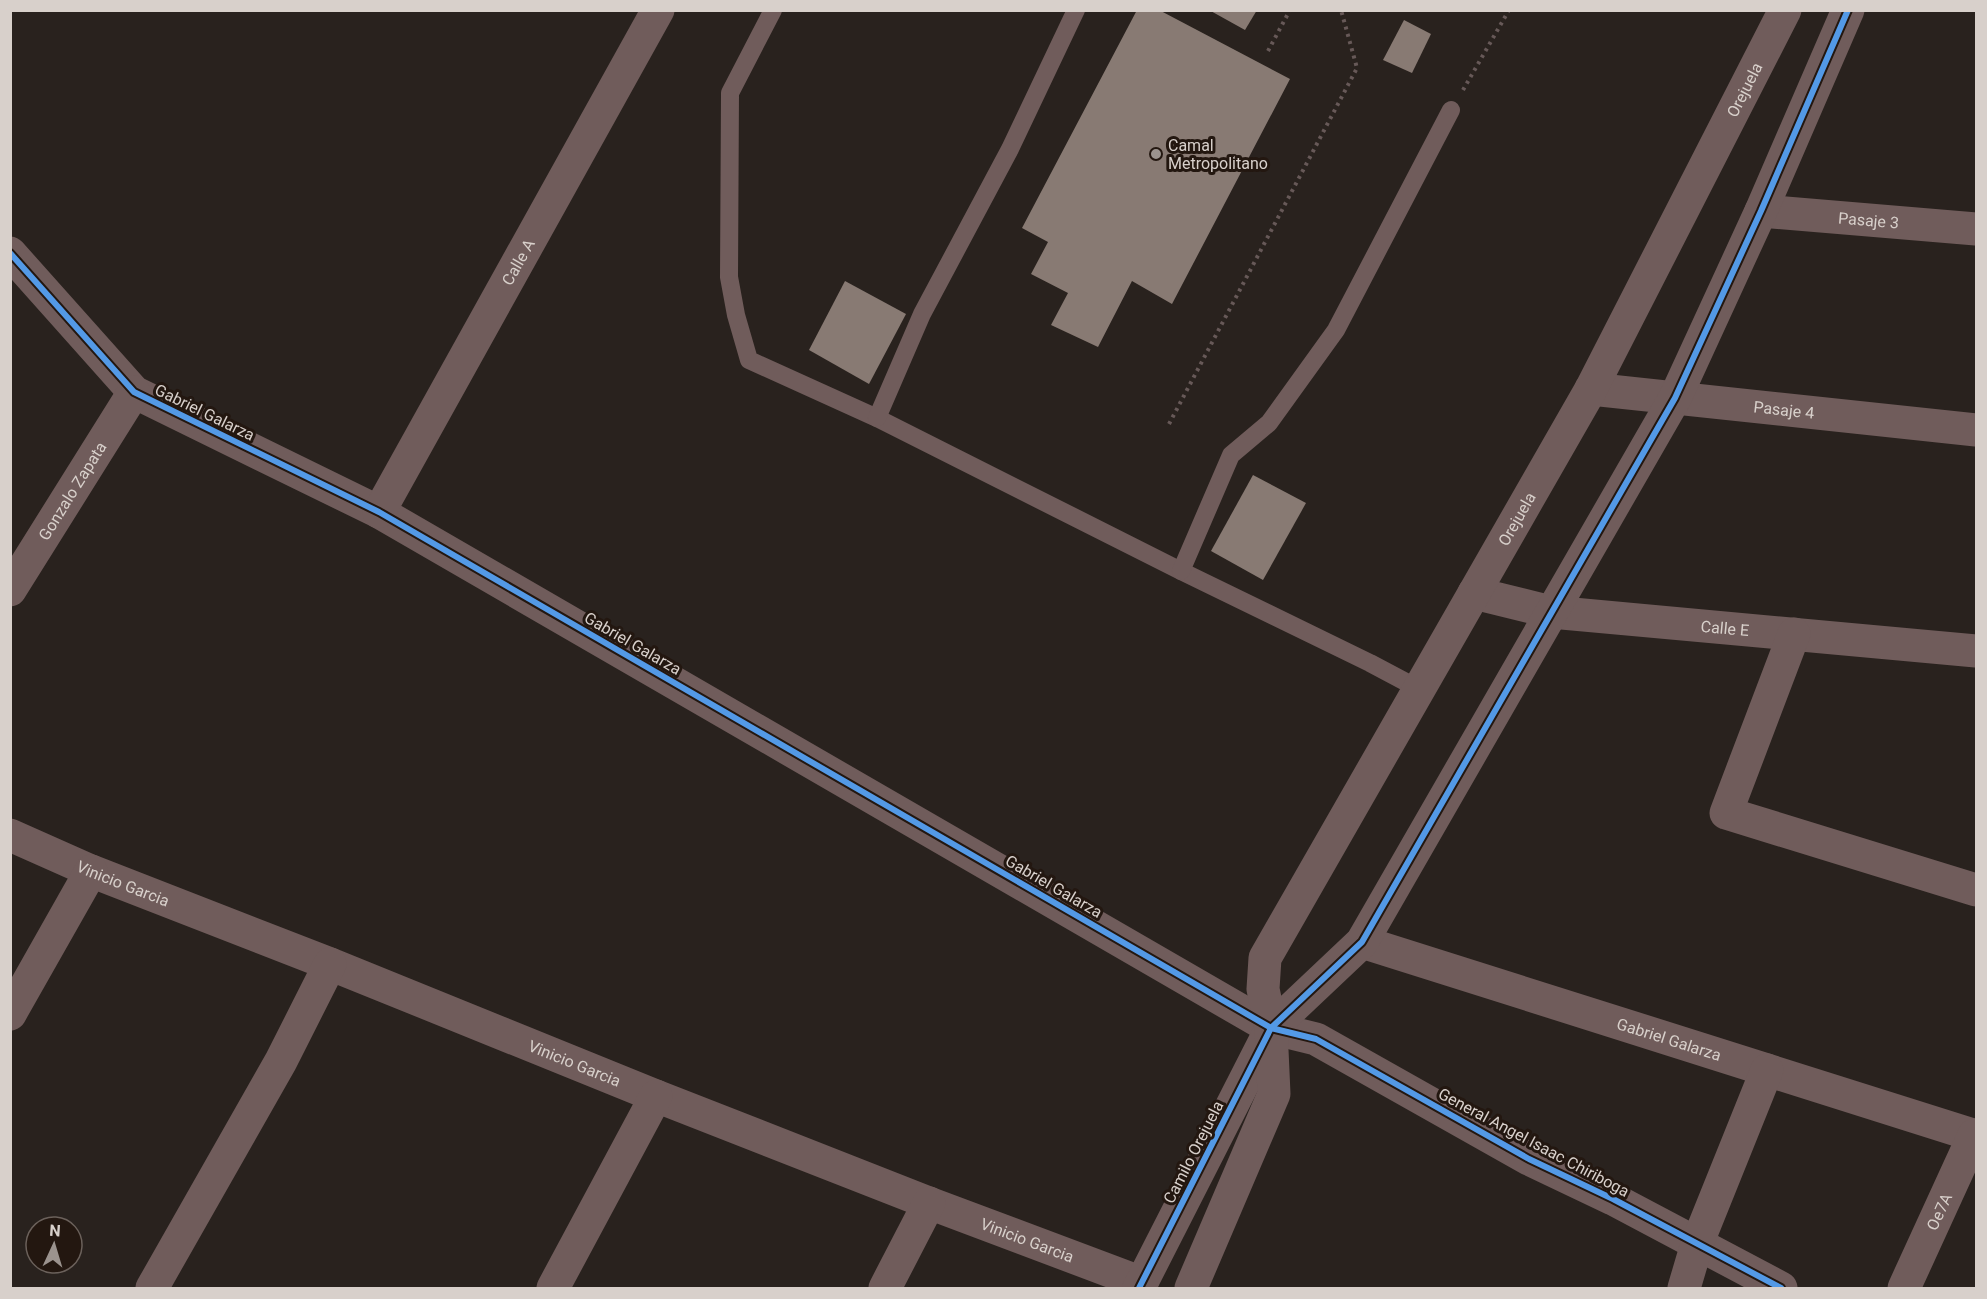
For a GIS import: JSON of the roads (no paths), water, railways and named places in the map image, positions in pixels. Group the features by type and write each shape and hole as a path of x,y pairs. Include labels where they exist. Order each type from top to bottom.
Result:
{"street":[{"name":"Calle A","path":"379,512 658,10"},
{"name":"Orejuela","path":"1271,1028 1263,989 1265,958 1591,389 1785,10"},
{"name":"Camilo Orejuela","path":"1141,1286 1271,1028 1362,942 1675,398 1761,211 1848,10"},
{"name":"Pasaje 3","path":"1761,211 1977,229"},
{"name":"Gabriel Galarza","path":"10,253 134,392 379,512 1271,1028"},
{"name":"Pasaje 4","path":"1591,389 1977,430"},
{"name":"Gonzalo Zapata","path":"10,590 134,392"},
{"name":"Calle E","path":"1474,593 1551,612 1977,651"},
{"path":"1794,634 1726,813 1977,890"},
{"name":"Vinicio Garcia","path":"10,835 91,871 1141,1286"},
{"path":"10,1014 91,871"},
{"name":"Gabriel Galarza","path":"1362,942 1975,1136"},
{"path":"152,1288 281,1061 330,964"},
{"name":"General Angel Isaac Chiriboga","path":"1271,1028 1316,1039 1529,1159 1613,1199 1781,1288"},
{"path":"1191,1288 1274,1094 1271,1028"},
{"path":"1684,1288 1697,1244 1767,1070"},
{"path":"553,1288 656,1096"},
{"name":"Oe7A","path":"1904,1288 1975,1136"},
{"path":"885,1288 929,1203"}],"lane":[{"path":"773,10 730,93 729,277 736,315 749,360 877,418 1419,689"},
{"path":"877,418 922,314 1010,149 1076,10"},
{"path":"1181,571 1231,455 1269,423 1336,330 1451,110"}],"place":[{"name":"Camal Metropolitano","path":"1156,154"}]}
